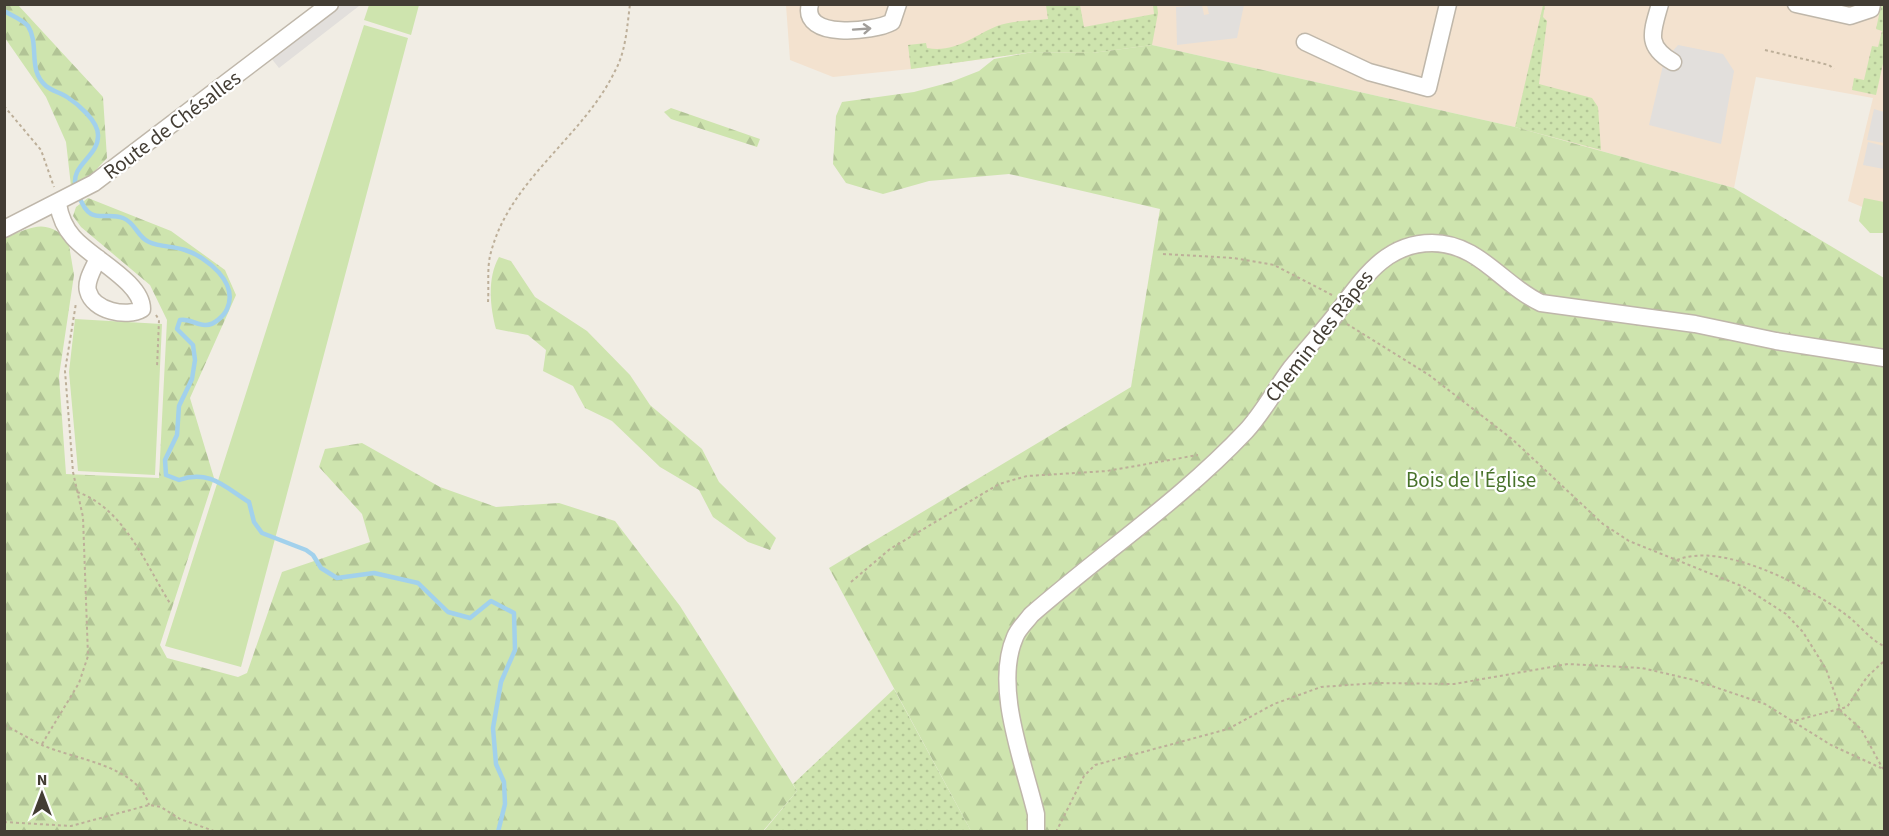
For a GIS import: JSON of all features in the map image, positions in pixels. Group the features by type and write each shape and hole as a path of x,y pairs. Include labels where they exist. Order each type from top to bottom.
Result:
{"street":[{"name":"Route de Chésalles","path":"4,229 63,201 94,183 330,4"},
{"path":"810,4 809,12 813,22 821,28 838,30 884,26 892,22 898,4"},
{"path":"1305,42 1369,72 1428,88 1448,4"},
{"path":"1660,4 1652,34 1654,45 1660,54 1673,62"},
{"path":"1796,4 1850,16 1871,9 1872,4"},
{"path":"63,201 61,217 73,237 98,258 134,289 142,300 142,309 134,314 112,313 91,297 87,290 98,258"},
{"name":"Chemin des Râpes","path":"1036,831 1036,814 1007,697 1008,664 1015,636 1040,607 1192,484 1248,429 1292,367 1365,274 1393,250 1432,243 1464,249 1490,264 1523,295 1541,303 1695,324 1776,341 1884,358"}],"path":[{"path":"488,302 490,258 501,223 517,195 592,106 615,72 624,49 630,4"},
{"path":"1765,50 1830,65 1834,69"},
{"path":"4,106 41,150 63,201"},
{"path":"1163,254 1234,258 1274,265 1333,296 1348,326 1429,375 1512,440 1602,524 1629,541 1744,587 1786,614 1803,632 1826,669 1841,711 1861,729 1884,769"},
{"path":"42,744 80,683 88,656 83,517 67,414 65,371 72,316 77,300 87,290"},
{"path":"142,309 159,320 157,368"},
{"path":"851,582 890,549 999,484 1027,476 1107,471 1184,457 1222,454"},
{"path":"78,492 94,498 117,517 171,605"},
{"path":"1677,560 1688,556 1702,556 1776,573 1838,609 1876,642 1884,646"},
{"path":"1790,722 1847,708 1867,678 1884,661"},
{"path":"1056,831 1084,776 1095,765 1228,729 1274,704 1321,687 1376,683 1454,684 1568,664 1642,668 1694,680 1765,704 1790,722 1831,745 1884,769"},
{"path":"4,724 42,744 102,765 129,779 146,794 149,805"},
{"path":"4,822 71,826 149,805 161,807 180,819 217,831"}],"shaded area":[{"path":"340,5 359,6 279,68 271,58"},
{"path":"786,5 1884,5 1884,216 1848,201 1873,98 1756,77 1734,188 1515,127 1152,45 1092,53 1033,52 833,77 790,60"},
{"path":"1202,5 1204,15 1209,14 1207,5 1244,5 1237,38 1177,45 1176,7"},
{"path":"1678,45 1723,54 1734,71 1721,144 1649,125 1664,61"},
{"path":"1874,109 1884,112 1884,143 1867,140"},
{"path":"1868,142 1884,146 1884,169 1863,165"}],"green space":[{"path":"4,5 18,5 103,97 107,158 93,173 71,186 66,142 46,97 5,38"},
{"path":"369,5 419,5 411,35 364,20"},
{"path":"1046,5 1080,5 1084,27 1154,14 1153,5 1157,5 1158,13 1152,45 1092,53 1033,52 911,69 908,45 926,43 927,48 937,49 956,46 1003,24 1048,19"},
{"path":"1543,5 1545,5 1543,17 1547,21 1539,84 1592,98 1598,107 1601,150 1515,127"},
{"path":"1884,5 1884,59 1876,95 1852,90 1854,78 1864,80 1872,46 1878,47 1882,31 1876,29 1881,6"},
{"path":"364,25 408,38 241,667 165,646"},
{"name":"Bois de l'Église","path":"1152,45 1515,127 1734,188 1884,278 1884,831 971,831 829,568 1131,387 1160,209 1009,174 929,181 883,194 846,183 833,164 836,116 842,102 914,92 951,82 979,71 994,59 1033,52 1092,53"},
{"path":"671,108 760,139 757,147 671,119 664,112"},
{"path":"88,198 171,231 225,270 236,295 190,398 214,478 160,645 167,658 238,677 247,673 282,572 370,542 362,514 319,467 325,449 362,443 440,487 496,507 559,503 615,521 680,606 797,791 763,831 5,832 5,237 31,228 44,227 68,239 74,275 59,376 66,474 159,478 167,320 150,285 81,227 73,216 76,207"},
{"path":"1864,198 1884,202 1884,233 1870,233 1859,221"},
{"path":"499,257 511,261 535,297 587,331 630,375 650,405 702,449 719,482 776,538 770,550 748,542 713,517 699,490 660,467 612,421 585,408 573,386 543,371 546,350 528,335 496,329 492,311 491,283"},
{"path":"75,319 162,324 155,475 78,471 69,372"},
{"path":"894,689 971,831 763,832 797,791 793,784"}],"waterway":[{"path":"4,11 28,26 40,80 48,88 67,97 82,108 95,124 98,135 97,143 77,173 76,188"},
{"path":"79,196 83,206 93,215 123,218 149,242 194,253 219,272 229,290 230,299 227,309 215,322 203,325 180,320 177,329 193,345 195,360 192,379 179,406 177,435 165,460 166,475 179,480 199,477 216,481 249,502 254,522 262,533 306,550 313,555 321,568 337,578 374,573 418,583 448,612 470,618 491,601 514,613 515,650 501,682 493,728 496,764 504,782 505,804 498,832"}]}
